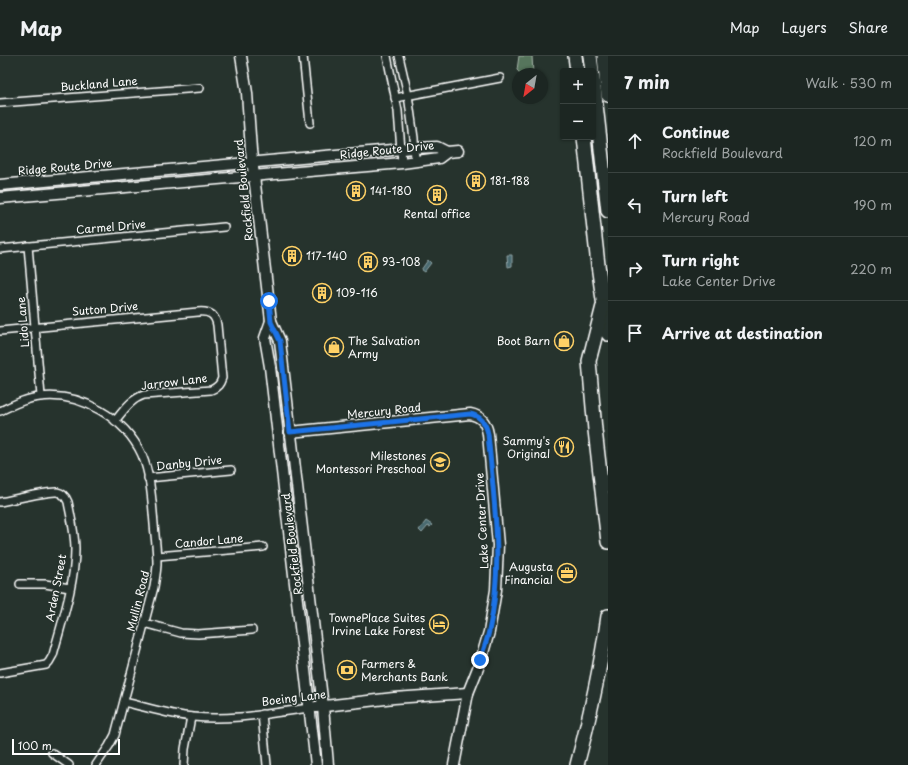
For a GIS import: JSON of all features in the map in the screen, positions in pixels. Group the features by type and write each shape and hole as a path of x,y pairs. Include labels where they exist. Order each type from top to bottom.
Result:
{"highway":[{"path":"575,56 577,68"},
{"path":"590,56 592,68"},
{"path":"604,56 608,95"},
{"path":"596,104 608,211"},
{"path":"584,140 603,306 608,334"},
{"path":"603,306 589,361 595,430 608,542"},
{"path":"577,765 589,719 608,616"}],"main road":[{"name":"Rockfield Boulevard","path":"241,56 247,93 253,175 271,322 280,341 323,707 328,765"},
{"name":"Ridge Route Drive","path":"0,185 414,148 437,147 447,152 439,158 402,163 0,198"},
{"path":"447,152 458,151"},
{"name":"Rockfield Boulevard","path":"271,322 265,338 316,765"},
{"name":"Mercury Road","path":"290,432 470,414 480,417"},
{"name":"Lake Center Drive","path":"454,765 468,693 480,663 489,632 496,590 498,545 488,434 486,425 480,417"},
{"path":"276,423 290,432"},
{"name":"Boeing Lane","path":"310,708 394,698 468,693"}],"street":[{"path":"303,56 310,123"},
{"path":"387,56 398,111 402,163"},
{"path":"399,56 408,95 414,138 415,161"},
{"path":"396,98 500,78"},
{"name":"Buckland Lane","path":"0,103 169,89 200,88"},
{"name":"Carmel Drive","path":"0,249 224,227"},
{"name":"Lido Lane","path":"28,246 41,396"},
{"name":"Sutton Drive","path":"0,331 205,311 212,313 216,319 222,374 220,384"},
{"name":"Jarrow Lane","path":"115,421 128,404 139,397 160,393 212,390 220,384"},
{"path":"0,411 25,400 41,396"},
{"name":"Mullin Road","path":"41,396 66,398 91,405 115,421 128,433 137,446 145,464 148,478 158,564 154,587 115,735 96,765"},
{"name":"Danby Drive","path":"148,478 231,470"},
{"name":"Arden Street","path":"0,502 52,492 63,494 67,498 74,532 74,565 70,588 53,655 46,665 0,673"},
{"name":"Candor Lane","path":"157,556 263,547"},
{"path":"20,584 45,584 70,588"},
{"path":"144,623 174,631 198,634 252,630"},
{"name":"Boeing Lane","path":"124,702 191,717 223,719 310,708"},
{"path":"262,714 267,765"},
{"path":"184,765 191,717"},
{"path":"52,753 69,765"}],"green space":[{"path":"519,56 532,56 533,68 517,68"}],"water":[{"path":"507,255 512,255 512,266 508,267"},
{"path":"428,260 431,263 424,272 421,270"},
{"path":"426,521 432,525 430,527 428,526 422,533 419,530"}],"place":[{"name":"181-188","path":"476,181"},
{"name":"141-180","path":"356,191"},
{"name":"Rental office","path":"437,195"},
{"name":"117-140","path":"292,256"},
{"name":"93-108","path":"368,262"},
{"name":"109-116","path":"322,293"},
{"name":"Boot Barn","path":"564,341"},
{"name":"The Salvation Army","path":"334,347"},
{"name":"Sammy's Original","path":"564,447"},
{"name":"Milestones Montessori Preschool","path":"440,462"},
{"name":"Augusta Financial","path":"567,573"},
{"name":"TownePlace Suites Irvine Lake Forest","path":"439,624"},
{"name":"Farmers & Merchants Bank","path":"347,670"}],"route":[{"path":"269,301 271,322 280,341 290,432 470,414 480,417 486,425 498,545 496,590 489,632 480,660"}]}
